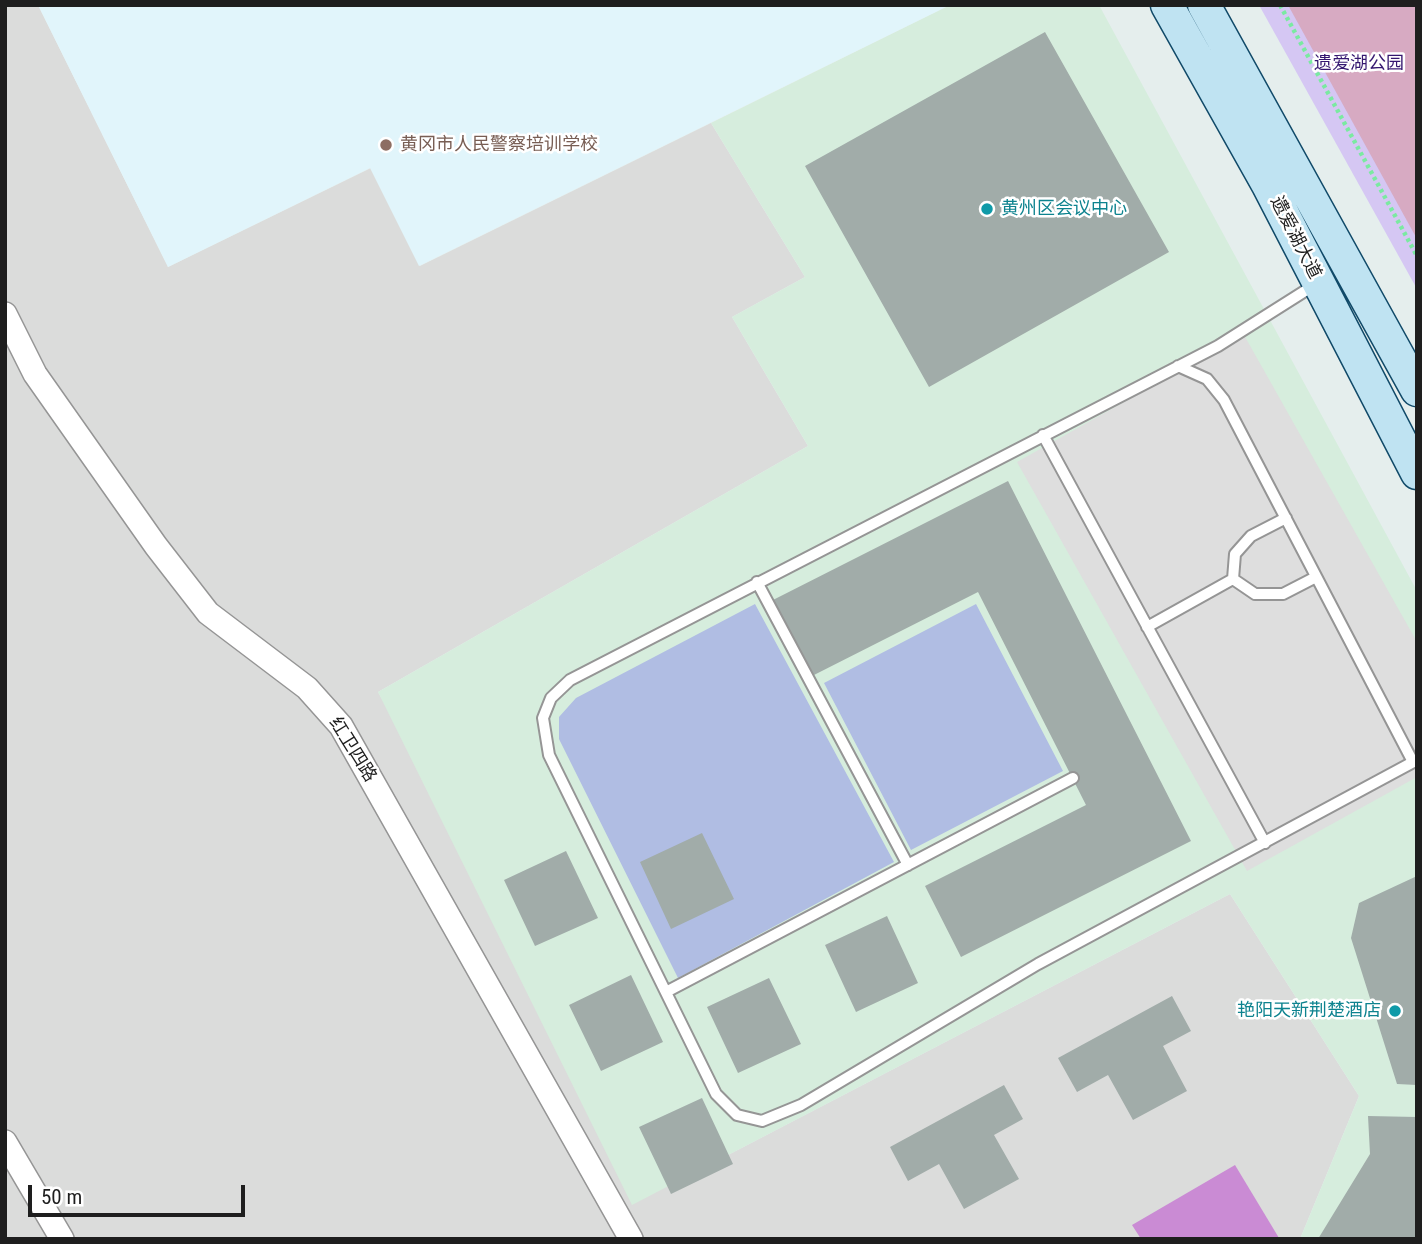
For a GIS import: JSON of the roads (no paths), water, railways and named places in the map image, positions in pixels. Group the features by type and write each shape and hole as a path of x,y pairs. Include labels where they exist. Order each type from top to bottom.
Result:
{"main road":[{"name":"遗爱湖大道","path":"1167,5 1268,185 1417,473"},
{"name":"遗爱湖大道","path":"1204,5 1417,390"}],"street":[{"name":"红卫四路","path":"5,314 35,374 156,546 208,613 307,688 341,726 631,1239"},
{"path":"5,1142 62,1239"}],"lane":[{"path":"1178,366 1207,379 1224,400 1415,761 1038,964 801,1105 762,1121 737,1115 716,1094 549,755 543,718 551,698 570,680 757,582 1043,435 1178,366 1218,346 1318,283"},
{"path":"1043,435 1265,842"},
{"path":"1233,579 1235,554 1251,536 1286,518"},
{"path":"1233,579 1255,594 1283,594 1316,577"},
{"path":"1147,627 1233,579"},
{"path":"757,582 908,865"},
{"path":"666,992 1073,778"}],"place":[{"name":"黄冈市人民警察培训学校","path":"386,145"},
{"name":"黄州区会议中心","path":"987,209"},
{"name":"艳阳天新荆楚酒店","path":"1395,1011"}],"park label":[{"name":"遗爱湖公园","path":"1359,64"}]}
